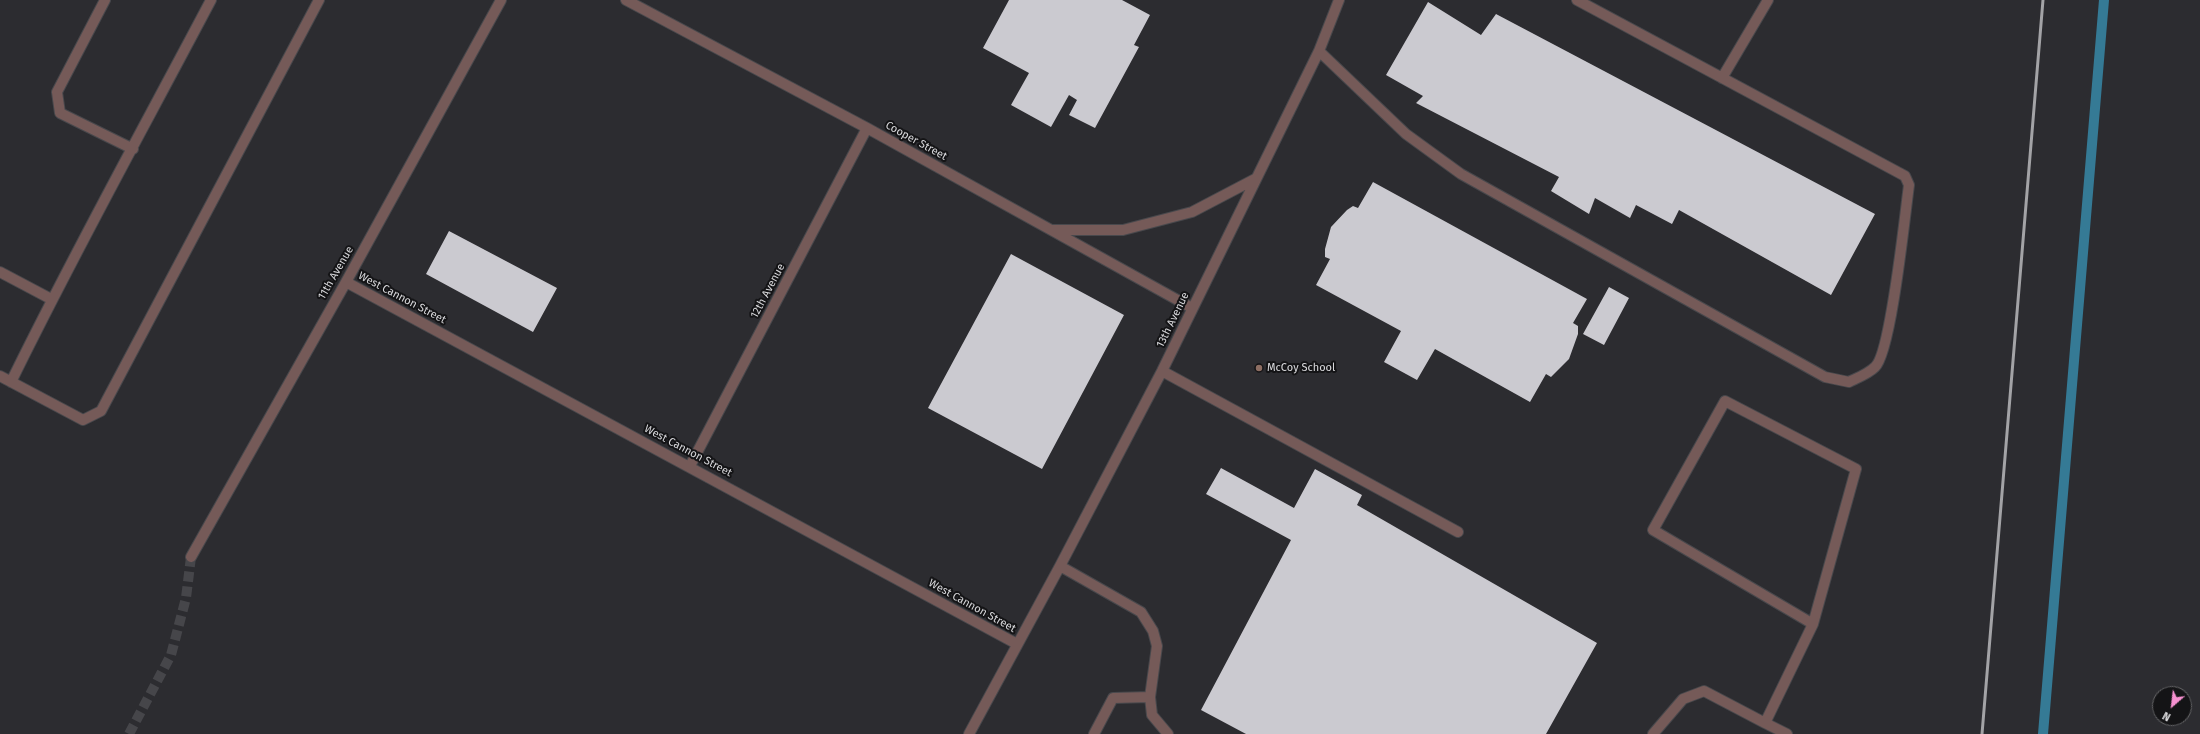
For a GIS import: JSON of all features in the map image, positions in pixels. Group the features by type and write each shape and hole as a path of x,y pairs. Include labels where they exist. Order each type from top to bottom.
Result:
{"street":[{"path":"105,0 57,92 60,113 133,149"},
{"path":"11,382 51,299 133,149 211,0"},
{"path":"0,376 83,420 101,411 318,0"},
{"name":"11th Avenue","path":"191,558 346,282 500,0"},
{"name":"Cooper Street","path":"626,0 867,128 1192,308"},
{"name":"13th Avenue","path":"968,734 1060,566 1162,372 1319,50 1339,0"},
{"path":"1319,50 1406,134 1461,174 1825,377 1848,382 1876,367 1886,342 1895,291 1909,185 1904,176 1576,0"},
{"path":"1722,78 1768,0"},
{"name":"12th Avenue","path":"690,466 867,128"},
{"path":"1051,230 1122,230 1138,226 1192,212 1255,179"},
{"path":"0,272 51,299"},
{"name":"West Cannon Street","path":"346,282 690,466 1017,644"},
{"path":"1162,372 1458,532"},
{"path":"1765,723 1813,624 1856,469 1725,401 1653,530 1813,624"},
{"path":"1060,566 1141,612 1153,631 1157,646 1150,697 1152,714 1168,734"},
{"path":"1653,734 1684,699 1704,691 1786,734"},
{"path":"1094,734 1113,698 1150,697"}],"building":[{"path":"1009,0 1122,0 1150,15 1134,45 1139,47 1095,128 1069,115 1077,100 1069,95 1051,127 1011,105 1029,73 983,48"},
{"path":"1428,2 1481,35 1496,14 1875,214 1831,295 1679,210 1672,224 1636,205 1630,218 1595,198 1589,214 1551,191 1559,177 1416,103 1423,96 1386,75"},
{"path":"1373,182 1587,299 1573,323 1578,326 1578,334 1569,359 1551,377 1546,374 1530,402 1435,349 1417,380 1384,362 1401,331 1316,285 1330,259 1325,257 1325,249 1331,227 1347,210 1353,206 1358,208"},
{"path":"449,231 557,288 533,332 426,274"},
{"path":"1011,254 1124,315 1042,469 928,408"},
{"path":"1609,287 1629,298 1604,345 1583,334"},
{"path":"1221,468 1294,508 1315,469 1362,495 1357,505 1597,643 1546,734 1246,734 1201,710 1291,540 1206,494"}],"waterway":[{"path":"2043,734 2104,0"}],"tunnel":[{"path":"129,734 171,655 186,598 191,557"}],"railway":[{"path":"1982,734 2043,0"}],"place":[{"name":"McCoy School","path":"1259,368"}]}
